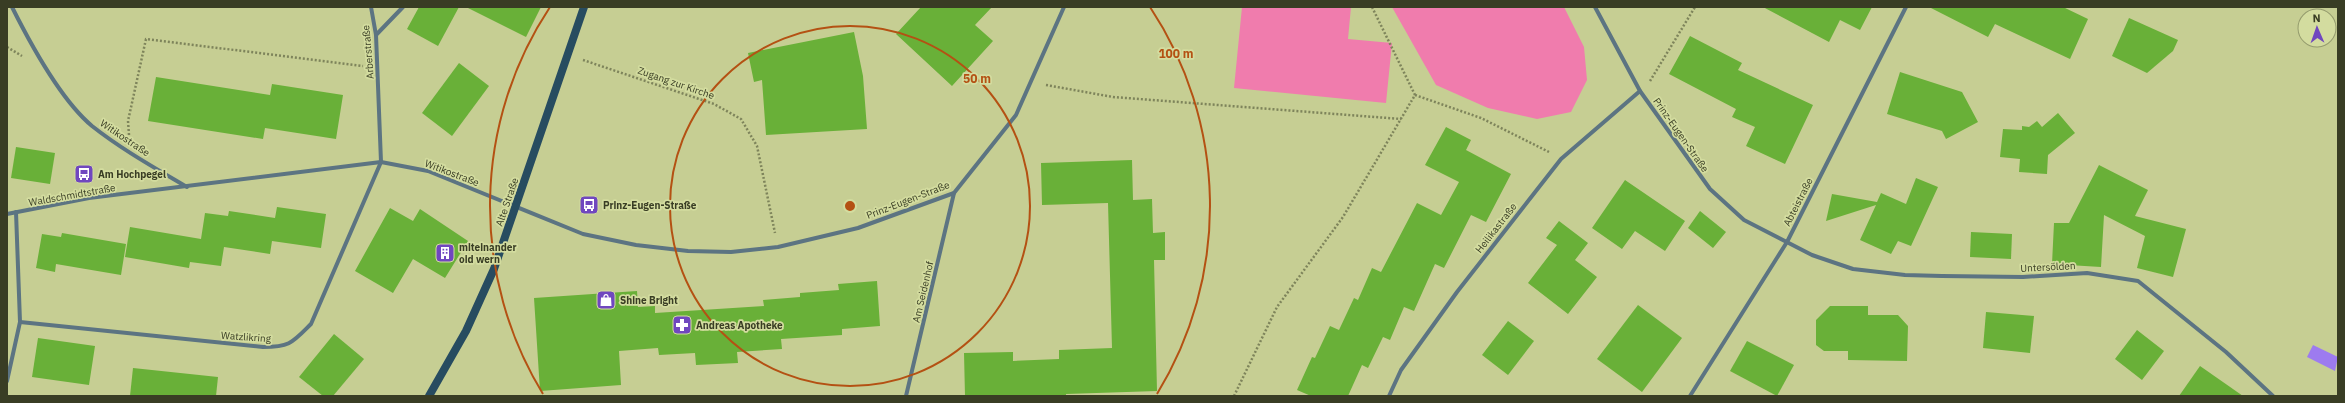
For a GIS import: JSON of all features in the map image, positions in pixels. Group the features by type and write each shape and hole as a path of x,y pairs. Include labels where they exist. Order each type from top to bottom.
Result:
{"street":[{"name":"Witikostraße","path":"12,7 58,86 91,125 131,153 187,187 381,162 428,171 516,207"},
{"name":"Arberstraße","path":"371,7 376,35 381,162"},
{"path":"376,35 403,7"},
{"name":"Alte Straße","path":"429,396 466,331 494,269 584,7"},
{"name":"Prinz-Eugen-Straße","path":"516,207 583,234 636,245 710,251 732,252 778,247 858,228 954,192 1016,115 1064,7"},
{"name":"Prinz-Eugen-Straße","path":"1595,7 1640,90 1710,189 1744,220 1787,242"},
{"name":"Abteistraße","path":"1690,396 1787,242 1906,7"},
{"name":"Heilikastraße","path":"1389,396 1401,370 1452,298 1562,158 1640,90"},
{"name":"Watzlikring","path":"20,322 263,347 284,347 297,339 311,324 381,162"},
{"name":"Waldschmidtstraße","path":"7,214 89,198 187,187"},
{"name":"Am Seidenhof","path":"906,396 954,192"},
{"path":"7,380 20,322 16,212"},
{"name":"Untersölden","path":"1787,242 1812,255 1853,269 1905,275 2023,277 2087,273 2138,281 2226,352 2273,396"}],"path":[{"path":"1372,7 1415,95 1481,118 1562,158"},
{"path":"1660,64 1695,7"},
{"name":"Witikostraße","path":"128,121 146,39 378,68"},
{"name":"Zugang zur Kirche","path":"568,55 714,104 742,120 757,146 778,247"},
{"path":"1031,82 1113,97 1401,119"},
{"path":"1234,396 1277,307 1343,217 1415,95"}],"shaded area":[{"path":"1242,7 1351,7 1348,39 1392,43 1386,103 1234,88"},
{"path":"1392,7 1564,7 1584,47 1587,80 1571,112 1537,119 1488,108 1436,85"},
{"path":"2313,345 2338,357 2335,371 2307,357"}],"building":[{"path":"419,7 459,7 438,46 407,29"},
{"path":"466,7 541,7 526,37"},
{"path":"921,7 992,7 975,25 993,41 952,86 896,34"},
{"path":"1763,7 1872,7 1860,30 1840,20 1829,42"},
{"path":"1929,7 2063,7 2088,19 2070,59 1995,24 1988,37"},
{"path":"2129,18 2178,40 2173,51 2147,73 2112,56"},
{"path":"854,32 863,76 867,129 766,135 762,80 754,82 748,53"},
{"path":"1690,36 1742,63 1738,70 1813,105 1785,164 1746,146 1755,127 1732,117 1736,109 1669,74"},
{"path":"459,63 489,86 452,136 422,113"},
{"path":"1900,72 1962,92 1978,122 1946,139 1942,131 1887,114"},
{"path":"156,77 270,95 272,84 343,95 336,139 265,128 263,139 148,121"},
{"path":"2058,113 2075,133 2048,155 2047,174 2019,172 2020,159 2000,157 2003,129 2022,130 2022,126 2029,127 2037,121 2042,127"},
{"path":"1446,127 1471,140 1466,150 1511,174 1486,222 1471,215 1444,268 1435,264 1414,311 1404,307 1390,340 1383,337 1368,368 1362,365 1348,396 1311,396 1297,390 1312,357 1315,358 1330,326 1339,330 1354,298 1358,300 1372,268 1381,272 1417,203 1441,215 1459,182 1425,165"},
{"path":"16,147 55,153 50,184 11,178"},
{"path":"1132,160 1133,200 1152,199 1153,233 1165,232 1165,260 1154,260 1157,391 1066,394 1066,396 965,396 964,353 1013,352 1013,361 1059,359 1059,350 1112,348 1108,203 1042,205 1041,163"},
{"path":"2099,165 2148,190 2135,216 2186,229 2173,277 2137,268 2145,236 2104,215 2101,267 2052,264 2054,223 2069,223"},
{"path":"1916,178 1938,187 1911,246 1898,241 1891,254 1860,240 1876,205 1826,221 1832,194 1877,202 1881,193 1906,204"},
{"path":"1625,180 1685,221 1665,251 1635,231 1622,249 1592,228"},
{"path":"277,207 326,214 321,248 272,241 270,254 224,247 221,266 190,262 189,268 125,257 130,227 201,239 205,213 228,216 229,211 275,218"},
{"path":"390,208 413,221 420,209 468,241 445,278 413,259 393,293 355,271"},
{"path":"1700,211 1726,232 1713,248 1688,228"},
{"path":"1559,221 1588,243 1575,260 1597,277 1568,314 1528,283 1557,245 1546,238"},
{"path":"1971,232 2012,234 2011,259 1970,257"},
{"path":"62,233 126,244 121,275 56,264 55,272 36,268 42,234 61,237"},
{"path":"877,281 880,326 842,329 842,335 781,339 782,349 737,352 738,363 696,365 695,353 659,355 658,348 619,351 621,385 540,391 534,298 637,291 638,307 655,306 655,313 764,306 763,300 800,297 800,293 839,290 838,284"},
{"path":"1638,305 1682,338 1642,392 1597,359"},
{"path":"1830,306 1868,306 1868,315 1898,315 1908,326 1907,361 1848,360 1848,351 1824,351 1816,345 1816,320"},
{"path":"1986,312 2034,316 2030,353 1983,348"},
{"path":"1508,321 1534,341 1508,375 1482,355"},
{"path":"2137,330 2164,351 2142,380 2115,359"},
{"path":"334,334 364,359 333,396 323,396 299,377"},
{"path":"38,338 95,346 89,385 32,377"},
{"path":"1747,341 1794,365 1777,396 1730,371"},
{"path":"2200,366 2243,396 2179,396"},
{"path":"133,368 218,377 216,396 130,396"}],"place":[{"name":"Am Hochpegel","path":"84,174"},
{"name":"Prinz-Eugen-Straße","path":"589,205"},
{"name":"miteinander oid wern","path":"445,253"},
{"name":"Shine Bright","path":"606,300"},
{"name":"Andreas Apotheke","path":"682,325"}]}
